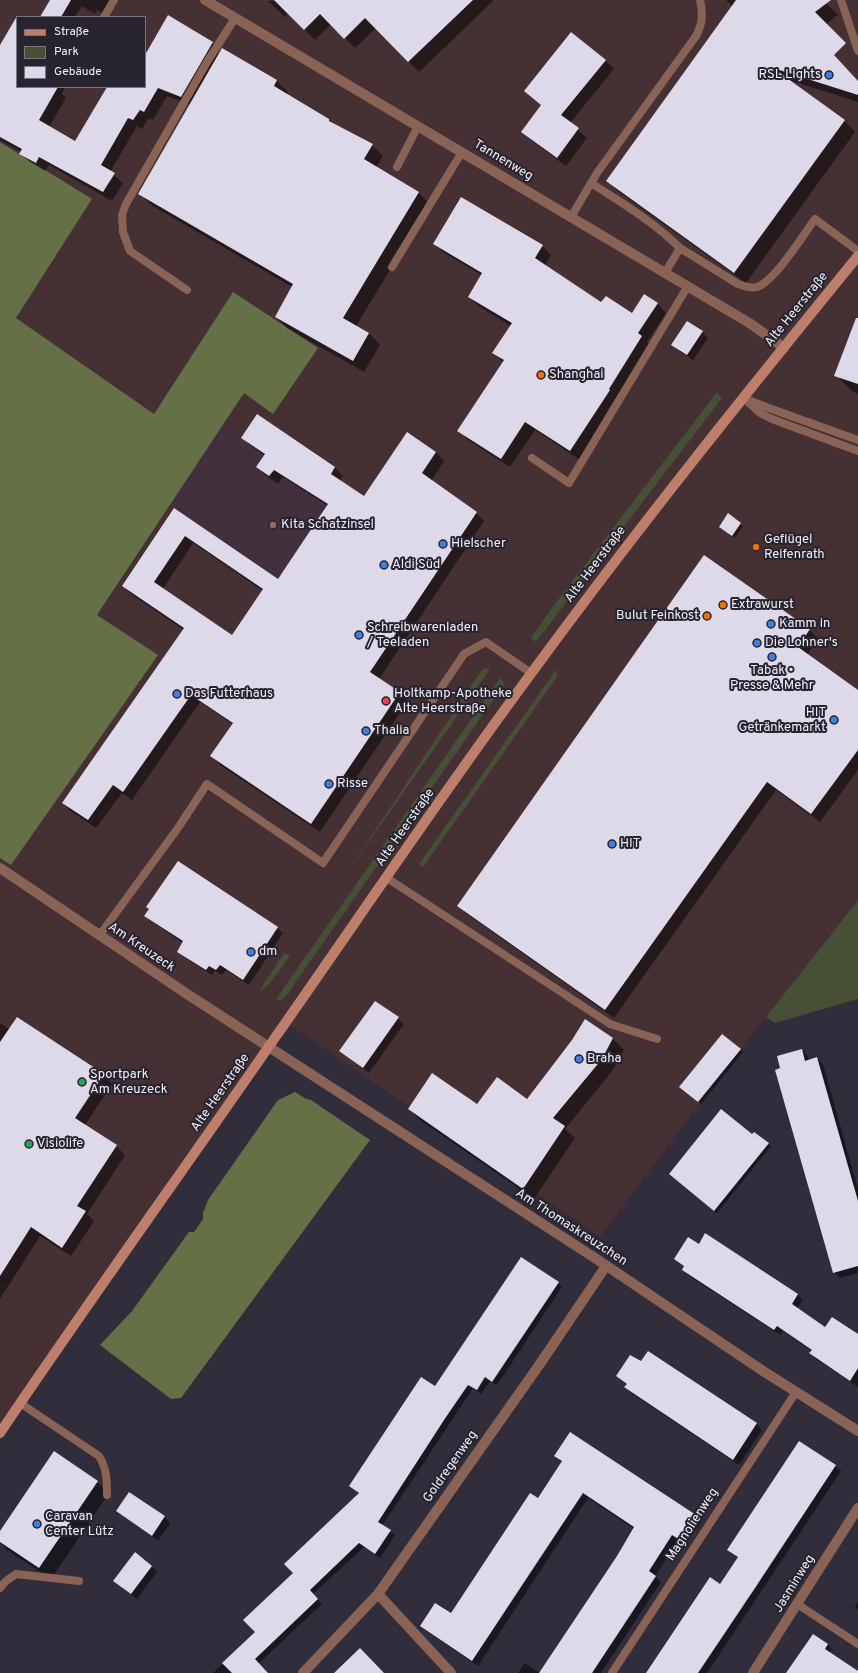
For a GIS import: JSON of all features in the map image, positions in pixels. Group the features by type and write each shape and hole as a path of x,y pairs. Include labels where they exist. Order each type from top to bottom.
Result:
{"street":[{"name":"Tannenweg","path":"205,0 688,286 761,330 784,348"},
{"name":"Alte Heerstraße","path":"0,1433 531,673 678,480 858,256"},
{"name":"Am Kreuzeck","path":"0,868 99,936 270,1046"},
{"name":"Am Thomaskreuzchen","path":"270,1046 796,1392 858,1431"},
{"name":"Goldregenweg","path":"303,1673 378,1594 542,1361 606,1266"},
{"name":"Jasminweg","path":"753,1673 858,1508"},
{"path":"378,1594 451,1673"}],"lane":[{"path":"105,16 114,0"},
{"path":"571,217 591,183 696,36 701,26 703,13 700,0"},
{"path":"841,0 858,51"},
{"path":"187,290 130,251 122,232 122,215 126,204 207,62 235,18"},
{"path":"397,166 418,126"},
{"path":"392,267 462,152"},
{"path":"591,183 638,214 668,236 680,248 738,284 748,288 757,287 770,279 815,219 858,251"},
{"path":"665,273 680,248"},
{"path":"532,458 569,484 688,286"},
{"path":"744,398 858,440"},
{"path":"744,398 760,413 772,419 858,451"},
{"path":"99,936 178,828 207,784 323,863 464,654 486,642 531,673"},
{"path":"387,878 610,1024 657,1039"},
{"name":"Magnolienweg","path":"612,1673 796,1392"},
{"path":"20,1403 99,1456 104,1466 107,1478 107,1495"},
{"path":"0,1588 6,1581 16,1574 79,1581"},
{"path":"798,1604 858,1644"}],"shaded area":[{"path":"0,0 858,0 858,900 756,1029 600,1237 290,1025 0,1441 0,858 11,865 157,655 97,616 244,392 233,292 154,414 16,318 92,199 0,142"},
{"name":"Kita Schatzinsel","path":"178,394 241,438 257,414 335,467 326,481 338,490 279,578 125,472"}],"green space":[{"path":"0,142 92,199 16,318 154,414 233,292 318,348 273,414 244,393 97,615 158,655 11,865 0,858"},
{"path":"717,392 722,398 536,642 531,638 555,604"},
{"path":"484,668 490,669 349,870 481,671"},
{"path":"556,670 557,677 423,867 419,864"},
{"path":"500,678 505,683 286,996 281,1001 276,999"},
{"path":"858,900 858,999 775,1023 766,1017"},
{"path":"284,953 290,956 270,983 261,991 260,990"},
{"path":"295,1092 306,1099 311,1100 370,1140 181,1398 171,1399 100,1345 132,1311 189,1232 194,1232 203,1219 203,1213 208,1200 278,1100"}],"building":[{"path":"50,0 71,0 62,16 41,16"},
{"path":"274,0 473,0 408,62 365,18 344,39 320,14 304,30"},
{"path":"736,0 831,0 815,12 846,43 834,55 858,81 858,95 773,68 845,120 734,273 606,181"},
{"path":"168,15 213,42 181,97 158,88 144,112 140,110 133,120 128,118 101,165 115,173 103,192 39,157 36,163 19,154 22,149 0,137 0,45 16,18 16,88 57,88 39,120 75,141 106,88 146,88 146,53"},
{"path":"571,32 606,60 561,115 579,128 557,158 521,132 541,105 524,91"},
{"path":"222,48 277,80 274,86 329,119 329,121 373,144 364,159 419,192 343,318 369,333 353,361 275,317 293,284 138,194"},
{"path":"461,197 543,245 535,258 601,302 606,296 632,313 644,294 658,303 638,333 642,336 609,389 610,390 570,451 525,422 501,459 457,431 504,360 492,353 512,323 468,297 482,273 433,244"},
{"path":"856,318 858,318 858,384 834,376"},
{"path":"687,321 703,331 687,355 671,345"},
{"path":"257,414 335,467 331,474 364,496 407,432 436,452 422,473 477,512 370,672 400,692 311,824 210,756 233,723 191,695 123,792 113,785 88,820 62,803 184,628 122,586 174,508 278,579 328,504 274,470 269,476 256,467 265,454 241,438","holes":["185,536 263,589 232,635 154,582"]},
{"path":"728,513 741,523 732,536 719,527"},
{"name":"HIT","path":"704,555 810,629 798,647 858,690 858,750 811,814 767,782 605,1010 457,906"},
{"path":"178,861 278,927 243,980 220,965 216,970 209,966 206,970 177,952 183,941 144,916 149,909 146,907"},
{"path":"375,1001 399,1017 363,1068 339,1051"},
{"path":"17,1017 104,1074 75,1118 117,1145 77,1206 86,1211 62,1248 31,1227 0,1276 0,1042"},
{"path":"585,1019 613,1038 602,1059 553,1118 565,1126 523,1189 408,1109 432,1073 477,1104 497,1077 527,1099 572,1040"},
{"path":"722,1034 741,1049 698,1102 679,1087"},
{"path":"802,1049 805,1061 817,1057 858,1201 858,1266 833,1273 775,1070 780,1068 777,1056"},
{"path":"721,1109 752,1134 754,1132 769,1143 714,1211 669,1174"},
{"path":"705,1233 798,1294 792,1304 825,1327 832,1317 858,1334 858,1368 850,1381 809,1353 812,1350 777,1326 774,1330 682,1270 684,1266 674,1259 688,1237 699,1244"},
{"path":"521,1257 559,1282 492,1382 485,1377 477,1390 468,1385 446,1417 378,1522 391,1530 375,1554 359,1543 310,1590 318,1599 255,1659 268,1673 232,1673 222,1663 255,1632 243,1620 293,1573 284,1564 359,1493 349,1486 421,1377 435,1386"},
{"path":"648,1351 757,1423 733,1460 624,1387 627,1384 616,1376 630,1355 641,1361"},
{"path":"570,1432 696,1515 680,1540 672,1535 649,1571 656,1576 592,1673 539,1673 617,1556 634,1527 583,1493 472,1661 420,1626 435,1603 451,1613 530,1493 538,1498 562,1461 554,1456"},
{"path":"799,1441 836,1465 755,1588 698,1673 646,1673 710,1577 720,1584 738,1557 727,1550"},
{"path":"54,1451 98,1481 39,1568 0,1542 0,1531"},
{"path":"129,1492 165,1516 152,1536 116,1511"},
{"path":"135,1552 152,1566 131,1594 113,1581"},
{"path":"813,1634 828,1644 825,1649 858,1671 858,1673 786,1673"},
{"path":"360,1648 384,1673 334,1673"}],"place":[{"name":"RSL Lights","path":"829,75"},
{"name":"Shanghai","path":"541,375"},
{"name":"Kita Schatzinsel","path":"273,525"},
{"name":"Hielscher","path":"443,544"},
{"name":"Geflügel Reifenrath","path":"756,547"},
{"name":"Aldi Süd","path":"384,565"},
{"name":"Extrawurst","path":"723,605"},
{"name":"Bulut Feinkost","path":"707,616"},
{"name":"Kamm in","path":"771,624"},
{"name":"Schreibwarenladen / Teeladen","path":"359,635"},
{"name":"Die Lohner's","path":"757,643"},
{"name":"Tabak • Presse & Mehr","path":"772,657"},
{"name":"Das Futterhaus","path":"177,694"},
{"name":"Holtkamp-Apotheke Alte Heerstraße","path":"386,701"},
{"name":"HIT Getränkemarkt","path":"834,720"},
{"name":"Thalia","path":"366,731"},
{"name":"Risse","path":"329,784"},
{"name":"HIT","path":"612,844"},
{"name":"dm","path":"251,952"},
{"name":"Braha","path":"579,1059"},
{"name":"Sportpark Am Kreuzeck","path":"82,1082"},
{"name":"Visiolife","path":"29,1144"},
{"name":"Caravan Center Lütz","path":"37,1524"}]}
